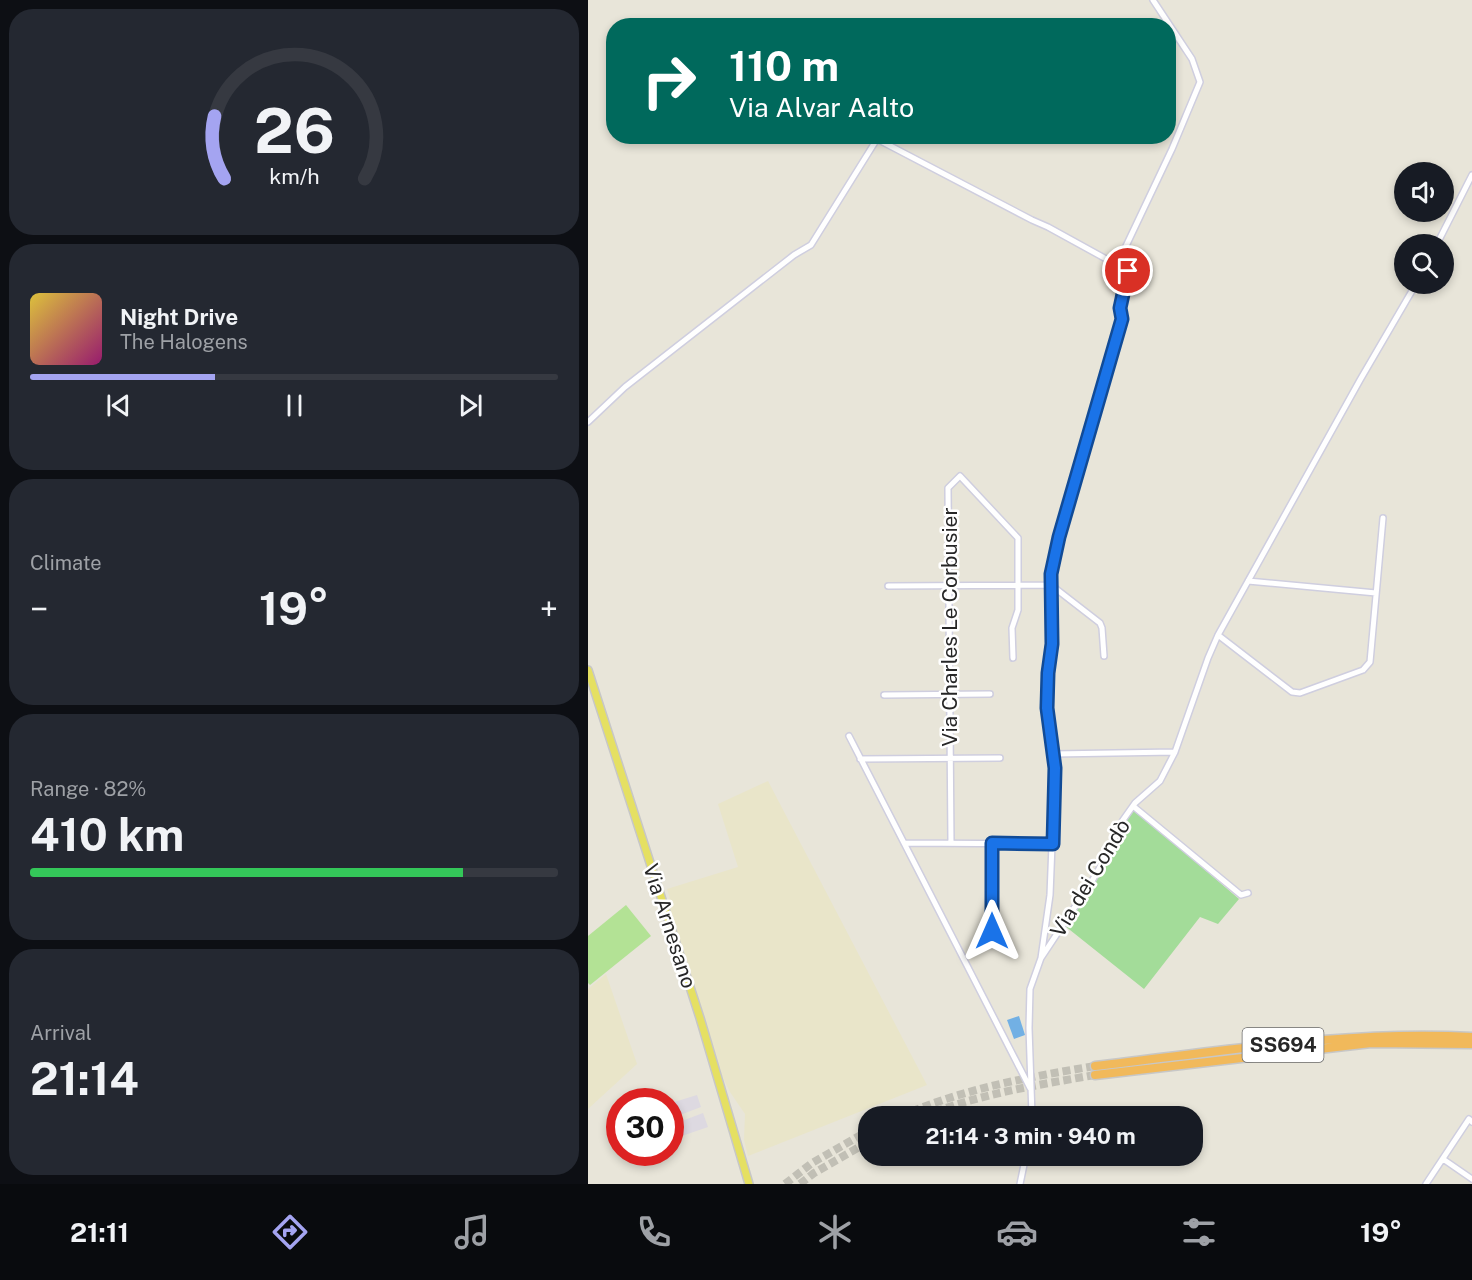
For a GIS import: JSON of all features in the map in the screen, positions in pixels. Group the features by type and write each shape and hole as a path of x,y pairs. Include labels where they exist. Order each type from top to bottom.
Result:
{"highway":[{"name":"SS694","path":"1472,1036 1354,1037 1095,1070 1371,1043 1472,1044"}],"main road":[{"name":"Via Arnesano","path":"588,670 700,1018 749,1184"}],"street":[{"path":"1153,0 1165,18"},
{"path":"1176,34 1192,58 1200,82 1176,139"},
{"path":"588,422 625,387 794,255 811,245 874,144"},
{"path":"887,144 1032,220 1048,226 1128,271 1120,308 1122,319 1059,537 1051,574 1052,644 1047,708 1055,768 1050,895 1041,958"},
{"path":"1117,265 1174,144"},
{"path":"1442,234 1472,175"},
{"name":"Via dei Condò","path":"1032,1106 1030,989 1041,958 1107,855 1123,820 1149,789 1160,781 1175,752 1218,635 1410,294"},
{"name":"Via Charles Le Corbusier","path":"951,843 948,488 960,476 1018,538 1018,610 1012,628 1012,658"},
{"path":"1218,635 1292,692 1300,693 1363,670 1370,662 1383,518"},
{"path":"1248,581 1376,593"},
{"path":"888,586 1052,585 1100,623 1104,656"},
{"path":"884,695 990,694"},
{"path":"849,736 1032,1092"},
{"path":"1053,754 1175,752"},
{"path":"861,759 1000,758"},
{"path":"1133,806 1242,895 1248,893"},
{"path":"904,843 1053,844"},
{"path":"992,843 992,931"},
{"path":"1426,1184 1469,1119 1472,1122"},
{"path":"1443,1159 1472,1179"},
{"path":"1020,1184 1024,1166"}],"shaded area":[{"path":"768,781 927,1085 874,1106 858,1106 858,1112 748,1156 744,1140 745,1114 717,1070 675,936 677,933 673,930 664,901 670,899 667,889 738,867 718,804"},
{"path":"606,974 637,1064 611,1088 606,1088 606,1092 588,1109 588,989"},
{"path":"697,1095 701,1107 684,1113 684,1099"},
{"path":"703,1113 708,1127 684,1135 684,1120"}],"green space":[{"path":"1134,809 1239,899 1218,924 1200,917 1144,989 1065,926 1102,869 1125,821"},
{"path":"626,905 651,936 590,985 588,983 588,936"}],"water":[{"path":"1019,1016 1025,1035 1014,1039 1007,1020"}],"tunnel":[{"path":"927,1106 972,1091 1095,1066"},
{"path":"952,1106 987,1096 1095,1075"},
{"path":"785,1184 812,1163 858,1137"},
{"path":"800,1184 814,1173 858,1148"}],"route":[{"path":"992,931 992,843 1053,844 1055,768 1047,708 1053,617 1051,574 1059,537 1122,319 1120,308 1128,271"}]}
